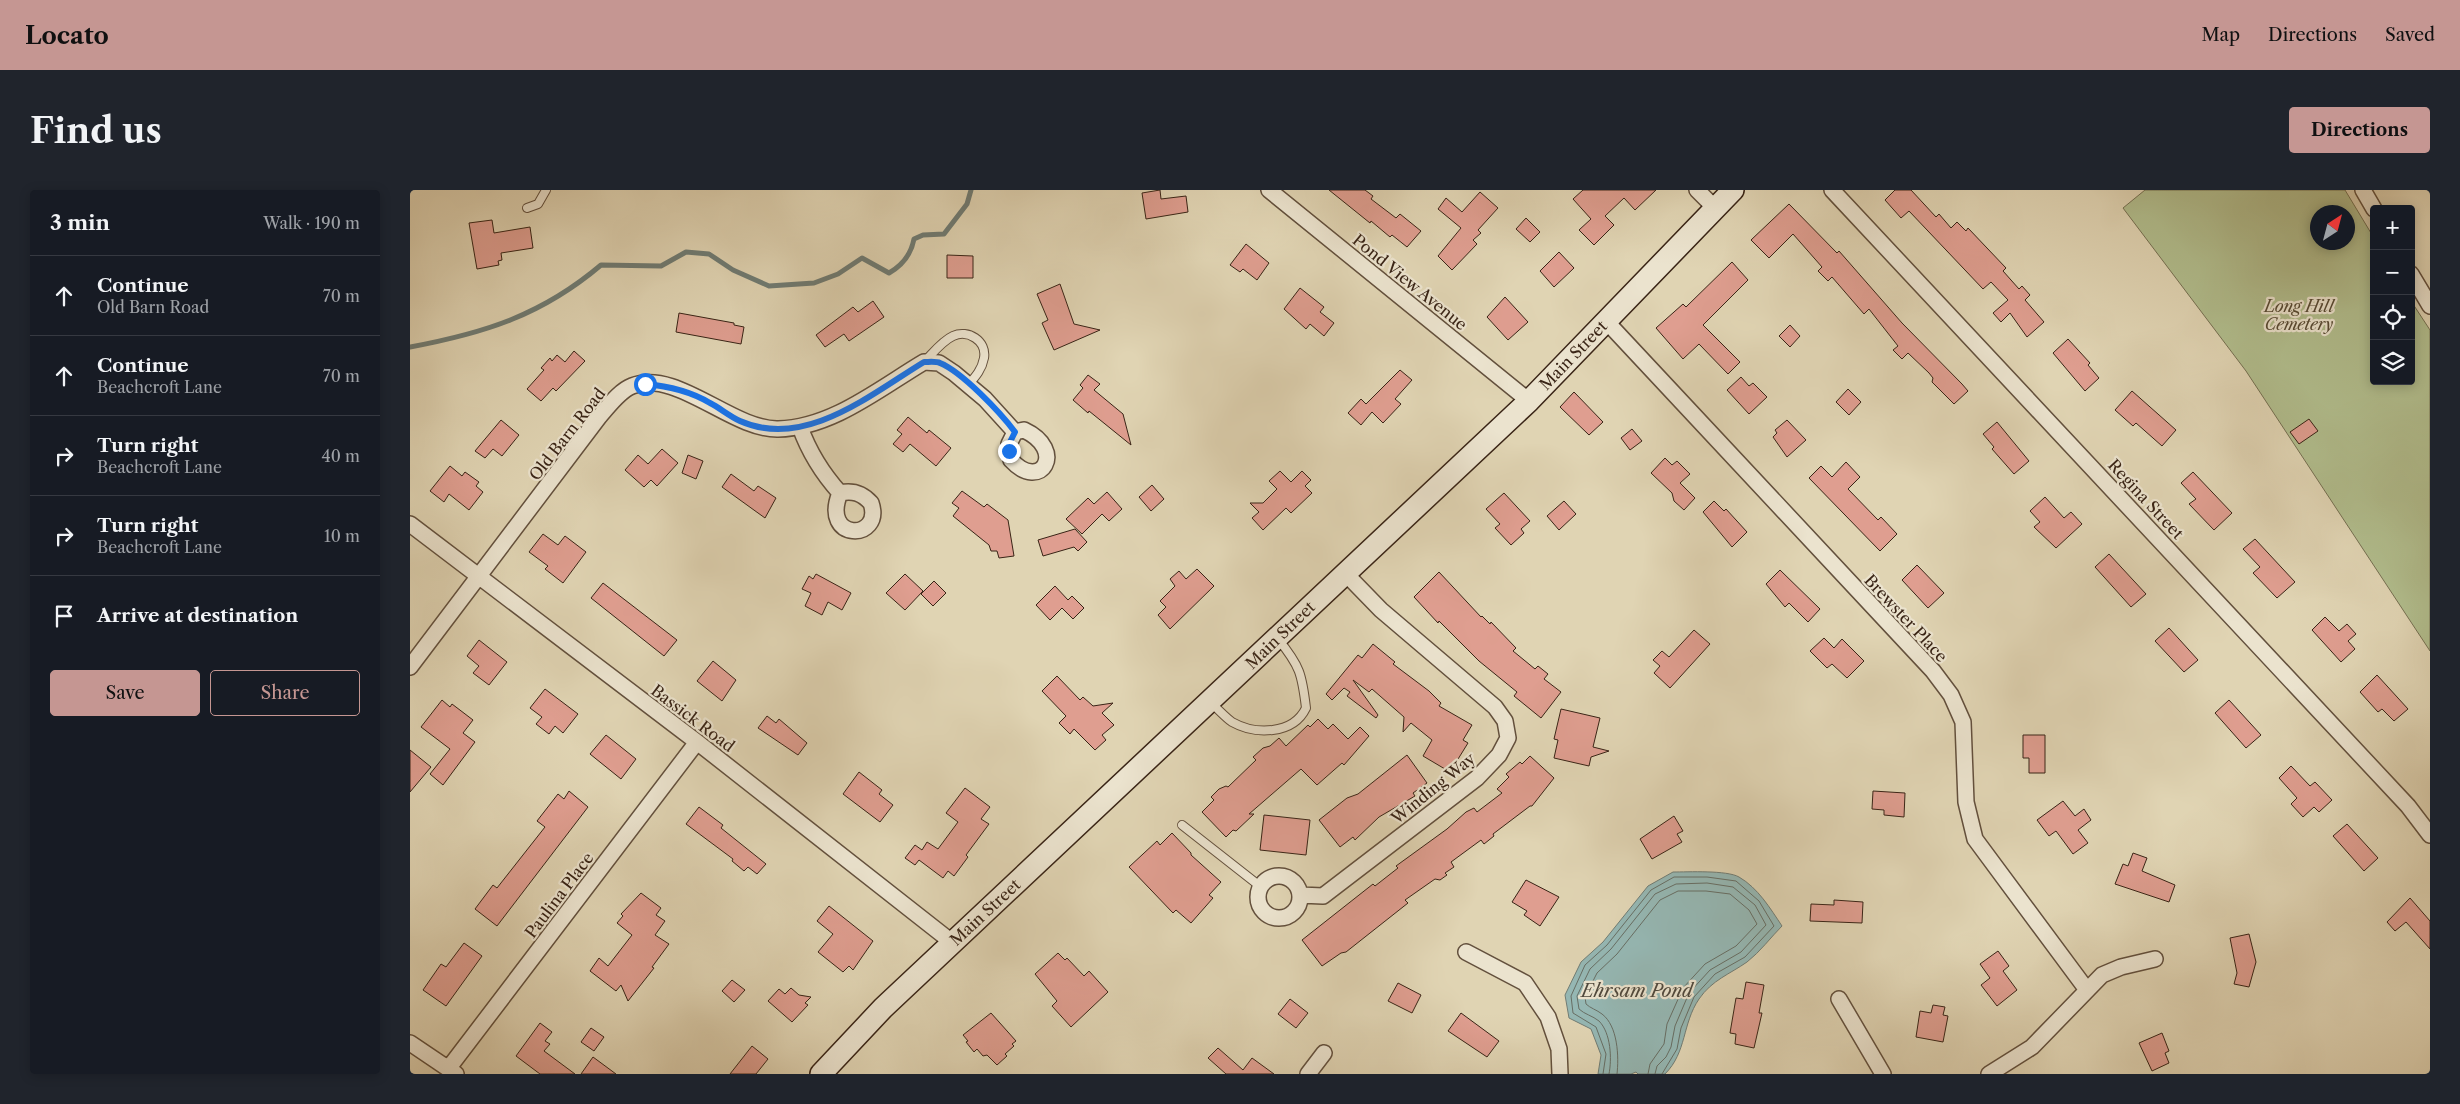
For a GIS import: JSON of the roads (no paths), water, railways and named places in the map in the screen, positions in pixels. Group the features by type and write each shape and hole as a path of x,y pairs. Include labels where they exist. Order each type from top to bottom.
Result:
{"main road":[{"name":"Main Street","path":"821,1074 883,1008 1530,401 1733,190"}],"street":[{"name":"Pond View Avenue","path":"1269,190 1530,401"},
{"path":"1697,190 1715,208"},
{"name":"Regina Street","path":"1832,190 2408,806 2430,835"},
{"path":"2363,190 2372,205"},
{"path":"2415,281 2430,306"},
{"name":"Brewster Place","path":"1606,321 1933,671 1951,695 1963,722 1966,802 1975,839 2087,990"},
{"path":"924,362 939,363 969,384 1015,432"},
{"name":"Old Barn Road","path":"410,667 599,417 610,404 632,386 645,384 675,388 702,399 739,420 755,426 778,429 800,426 836,415 924,362"},
{"path":"800,426 806,443 821,471 840,493"},
{"name":"Bassick Road","path":"410,524 697,742 952,943"},
{"name":"Winding Way","path":"1300,895 1323,896 1390,846 1477,778 1499,755 1508,738 1505,721 1495,706 1389,617 1345,573"},
{"name":"Paulina Place","path":"452,1071 697,742"},
{"path":"1286,877 1293,881 1300,895 1296,909 1285,917 1270,916 1260,907 1258,893 1260,887 1271,878 1286,877"},
{"path":"1466,952 1525,983 1548,1017 1560,1050 1560,1074"},
{"path":"1989,1074 2032,1047 2107,971 2155,959"},
{"path":"1839,999 1883,1074"},
{"path":"410,1043 452,1071"},
{"path":"1308,1074 1324,1053"}],"lane":[{"path":"527,208 538,204 546,190"},
{"path":"924,362 954,335 965,334 975,337 983,345 985,356 979,373 969,384"},
{"path":"1210,701 1231,721 1252,730 1270,730 1297,722 1306,708 1302,673 1277,638"},
{"path":"1182,825 1260,887"}],"water":[{"name":"Ehrsam Pond","path":"1673,872 1717,872 1739,877 1758,893 1782,926 1752,958 1715,982 1704,992 1694,1008 1677,1057 1665,1074 1638,1074 1636,1072 1631,1074 1598,1074 1601,1055 1591,1029 1569,1018 1565,995 1581,962 1603,942 1648,886"}],"waterway":[{"path":"410,347 437,342 511,320 557,297 601,265 661,266 686,252 709,254 733,270 769,286 814,283 838,274 862,258 889,273 906,259 914,239 923,235 944,234 967,204 971,190"}],"park label":[{"name":"Long Hill Cemetery","path":"2299,315"}]}
